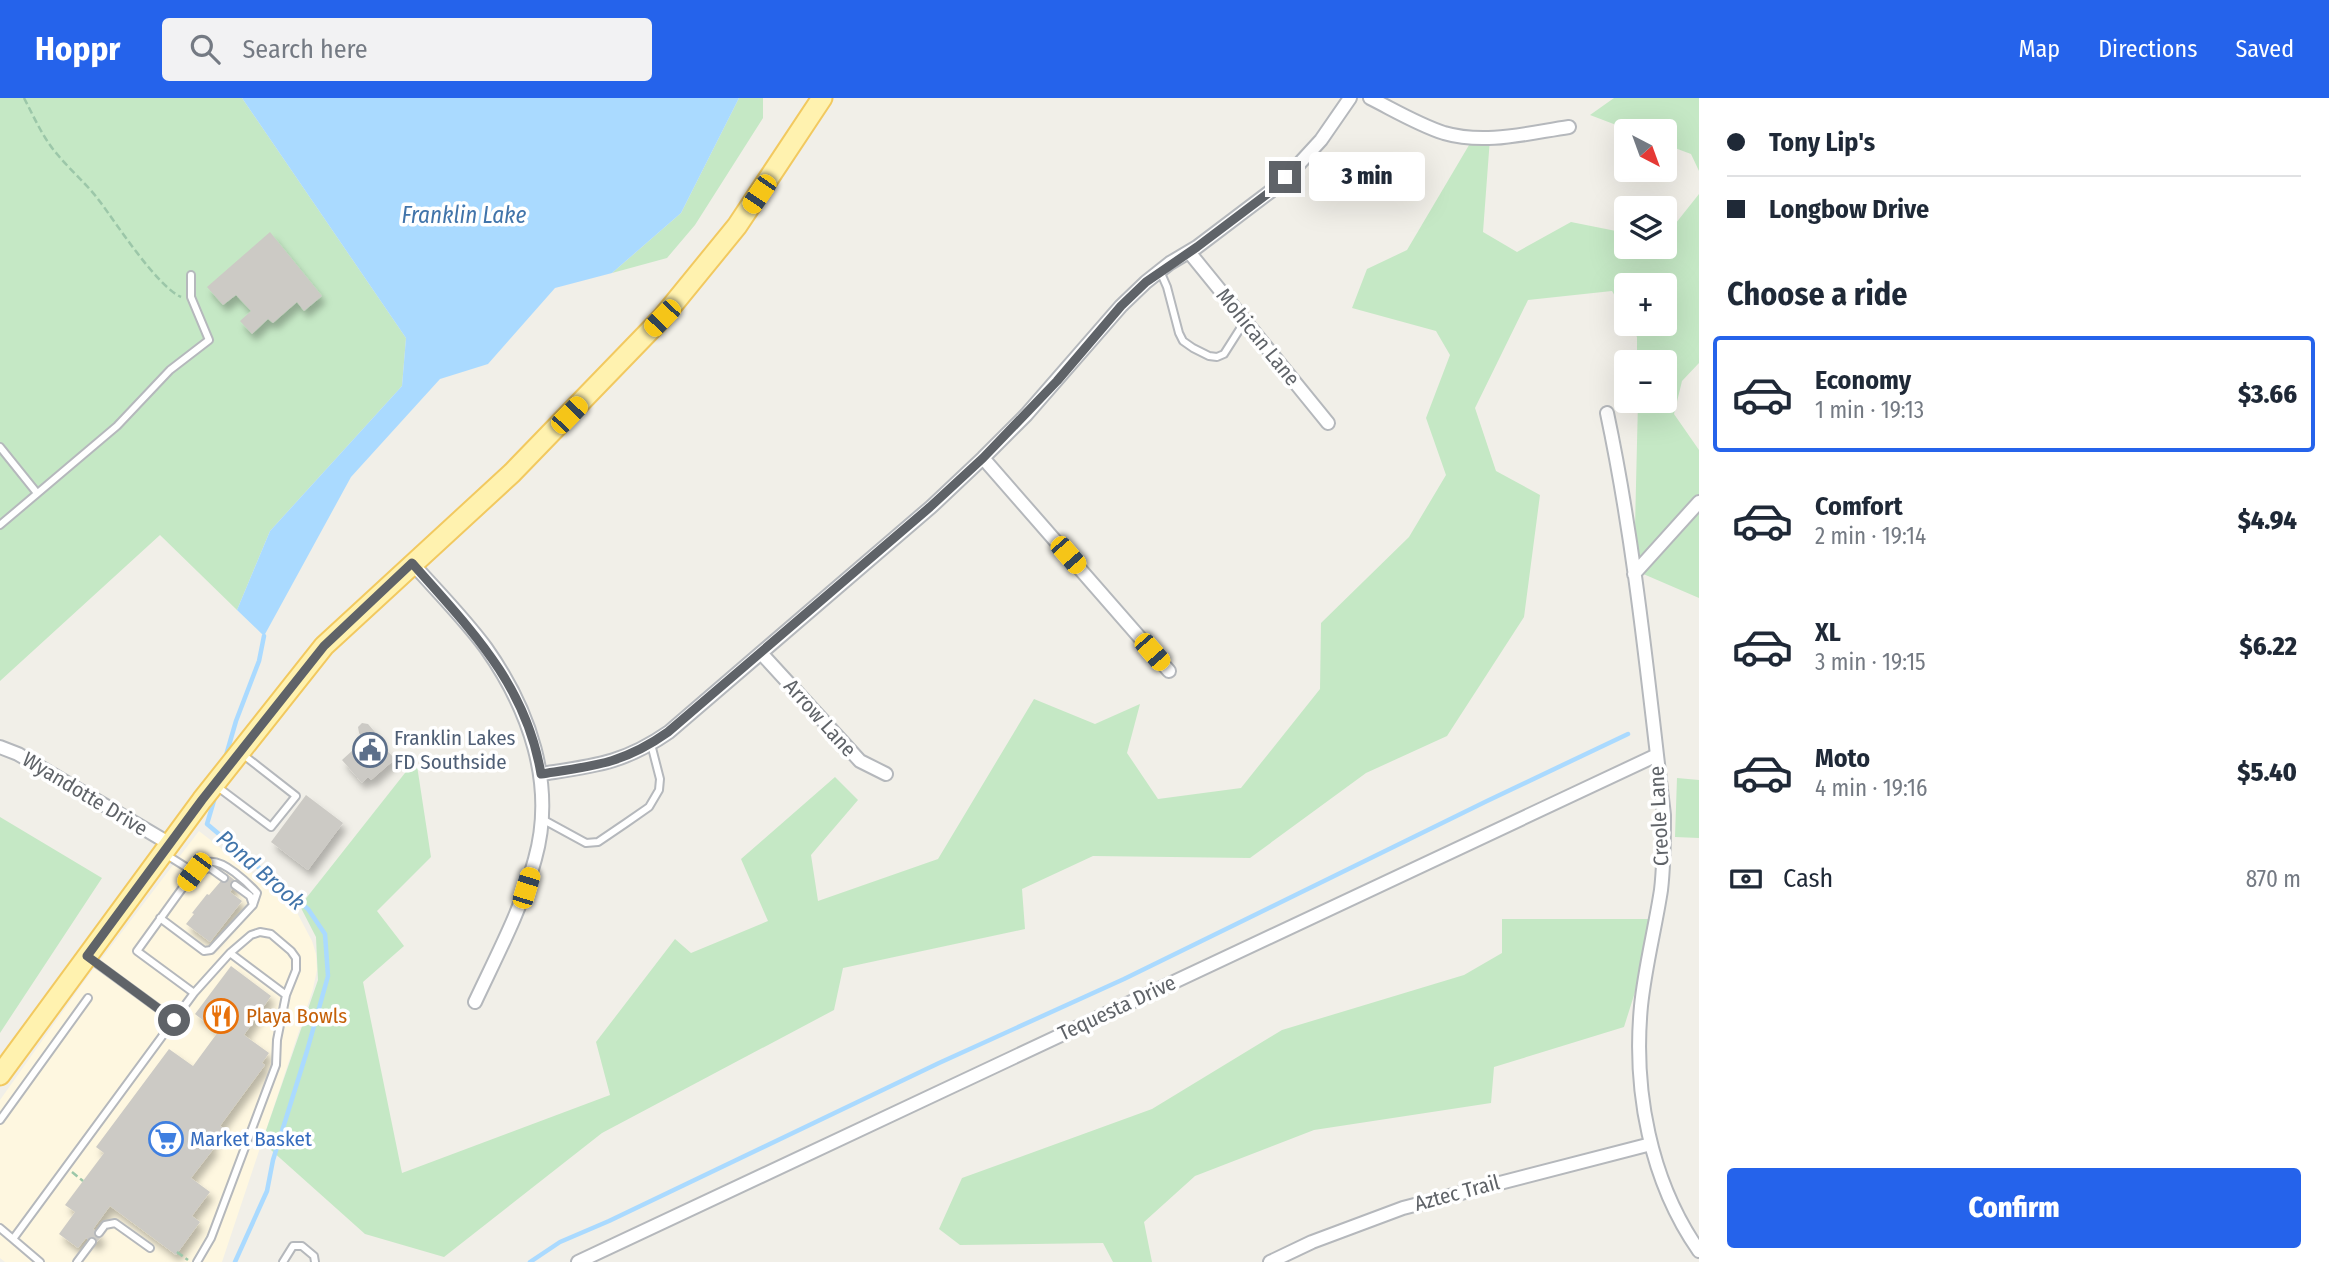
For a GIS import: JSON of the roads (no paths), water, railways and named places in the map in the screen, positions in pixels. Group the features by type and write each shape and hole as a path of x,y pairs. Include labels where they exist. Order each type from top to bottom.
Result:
{"main road":[{"path":"0,1074 167,849 214,793 244,746 324,646 512,472 662,318 737,226 822,98"}],"street":[{"path":"541,774 601,765 626,757 668,732 930,507 983,458 1057,381 1121,306 1160,271 1271,191 1321,140 1350,98"},
{"path":"1370,98 1432,129 1470,138 1494,138 1569,127"},
{"name":"Mohican Lane","path":"1189,252 1328,423"},
{"name":"Creole Lane","path":"1607,413 1634,574 1664,815 1665,850 1661,890 1641,1004 1641,1083 1651,1144 1662,1178 1676,1212 1699,1251"},
{"path":"983,458 1169,671"},
{"path":"1634,574 1699,502"},
{"path":"412,563 484,645 503,673 532,737 541,774 542,820 536,856 526,888 475,1002"},
{"name":"Arrow Lane","path":"761,653 860,761 886,774"},
{"name":"Wyandotte Drive","path":"0,747 18,754 167,849"},
{"name":"Tequesta Drive","path":"578,1262 1657,755"},
{"name":"Aztec Trail","path":"1270,1262 1312,1242 1403,1208 1651,1144"}],"lane":[{"path":"1160,271 1179,333 1183,341 1193,348 1209,356 1224,354 1245,321"},
{"path":"0,525 117,426 170,370 209,340 191,297 191,275"},
{"path":"0,447 37,494"},
{"path":"542,820 586,843 598,842 626,824 649,807 659,790 660,779 651,744"},
{"path":"214,793 235,800 271,827 296,796 260,768 244,746"},
{"path":"167,849 194,872"},
{"path":"160,918 204,951 211,950 253,905 257,893 220,862 207,862 194,872 160,918 137,951 194,993"},
{"path":"194,872 210,868 224,878"},
{"path":"235,885 250,896 253,905"},
{"path":"13,1239 194,993 230,953 251,935 260,932 271,934 296,958 296,970 286,995 277,1040 276,1065 211,1238 197,1262"},
{"path":"230,953 286,995"},
{"path":"87,956 174,1020"},
{"path":"0,1120 88,998"},
{"path":"99,1233 106,1226 115,1223 150,1248"},
{"path":"0,1228 40,1262"},
{"path":"77,1262 92,1242"},
{"path":"283,1262 293,1246 302,1247 314,1256 314,1262"}],"water":[{"name":"Franklin Lake","path":"242,98 739,98 681,213 612,273 555,288 488,364 440,379 351,477 264,636 237,610 270,531 402,386 406,338"}],"waterway":[{"name":"Pond Brook","path":"225,759 259,661 264,636"},
{"path":"530,1262 560,1242 1124,979 1628,734"},
{"name":"Pond Brook","path":"215,797 207,824 308,909 325,934 328,976 273,1160 267,1191 235,1262"}],"place":[{"name":"Franklin Lakes FD Southside","path":"370,750"},
{"name":"Playa Bowls","path":"221,1016"},
{"name":"Market Basket","path":"166,1139"}]}
